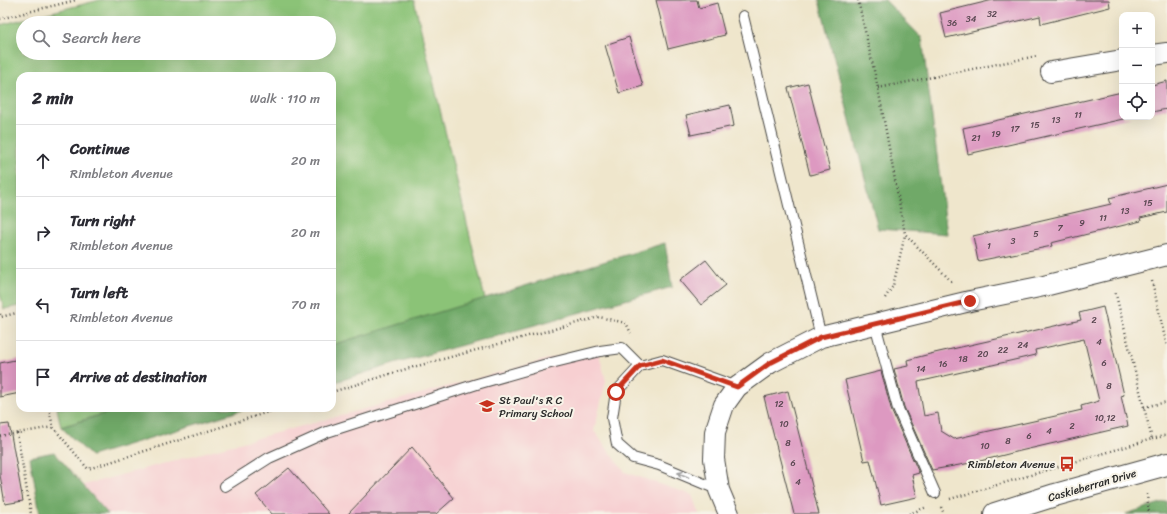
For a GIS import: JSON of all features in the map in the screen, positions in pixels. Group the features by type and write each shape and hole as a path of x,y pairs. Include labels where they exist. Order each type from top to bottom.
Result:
{"street":[{"path":"1155,54 1167,52"},
{"path":"1051,72 1119,61"},
{"path":"729,514 719,490 714,459 715,432 724,405 737,387 770,363 821,337 970,301 1044,286 1167,254"},
{"name":"Caskieberran Drive","path":"995,514 1055,495 1167,464"}],"lane":[{"path":"743,16 821,337"},
{"path":"871,325 898,409 935,493"},
{"path":"225,486 269,458 327,432 470,386 600,351 622,348 643,365"},
{"path":"719,490 659,465 633,458 618,444 612,418 616,392 643,365 662,360 737,387"}],"path":[{"path":"0,20 76,0"},
{"path":"858,0 878,88 905,234 893,286 871,325"},
{"path":"878,88 1042,55 1051,72"},
{"path":"905,234 970,301"},
{"path":"1147,260 1167,347"},
{"path":"1110,269 1152,439"},
{"path":"0,314 1,317 16,313"},
{"path":"336,391 406,369 599,317 626,323 643,365"},
{"path":"1144,407 1167,402"},
{"path":"50,412 52,426 88,469 268,412"},
{"path":"0,436 52,426"},
{"path":"17,433 31,514"},
{"path":"946,500 1167,435"},
{"path":"1146,491 1149,514"},
{"path":"909,514 933,504"}],"shaded area":[{"name":"St Paul's R C Primary School","path":"597,346 606,381 594,431 625,472 692,495 699,514 108,514 84,485"}],"green space":[{"path":"100,0 414,0 485,299 336,344 336,72 16,72 16,307 4,309 0,293 0,25 16,21 16,60 336,60 336,16 36,16"},
{"path":"819,0 885,0 922,38 947,234 878,229"},
{"path":"665,243 672,287 394,364 336,382 336,344"},
{"path":"58,412 110,412 61,427"},
{"path":"110,412 236,412 91,456 61,427"},
{"path":"54,452 108,514 40,514 30,457"},
{"path":"1167,501 1167,514 1126,514"}],"building":[{"path":"656,0 697,0 699,8 717,3 725,35 668,49"},
{"path":"993,0 1109,0 1110,7 1041,24 1040,16 946,38 940,13"},
{"path":"629,37 643,86 619,93 605,45"},
{"path":"1167,81 1167,109 1155,111 1155,84"},
{"path":"808,83 830,170 810,175 788,88"},
{"path":"1119,93 1119,120 968,154 963,128"},
{"path":"730,105 734,126 691,135 686,115"},
{"path":"1167,184 1167,212 1140,218 1141,221 1051,243 1052,246 978,261 973,236 1111,204 1109,198"},
{"path":"706,260 726,285 701,305 680,280"},
{"path":"1103,307 1124,395 1121,396 1128,426 976,462 932,470 904,407 894,369 908,366 907,360 1081,320 1079,313","holes":["1084,339 1099,401 1081,406 1082,410 954,439 941,431 938,413 924,416 918,382 1036,355 1035,350"]},
{"path":"16,360 16,394 0,397 0,363"},
{"path":"881,371 892,412 919,473 912,475 917,497 881,505 870,460 864,461 845,380"},
{"path":"788,391 819,514 794,514 774,437 764,397"},
{"path":"9,424 23,501 5,504 0,475 0,425"},
{"path":"412,447 454,498 436,514 348,514"},
{"path":"289,468 329,514 272,514 256,495"}],"place":[{"name":"St Paul's R C Primary School","path":"487,406"},
{"name":"Rimbleton Avenue","path":"1067,464"}],"route":[{"path":"616,392 640,366 662,360 737,387 770,363 821,337 970,301"}]}
